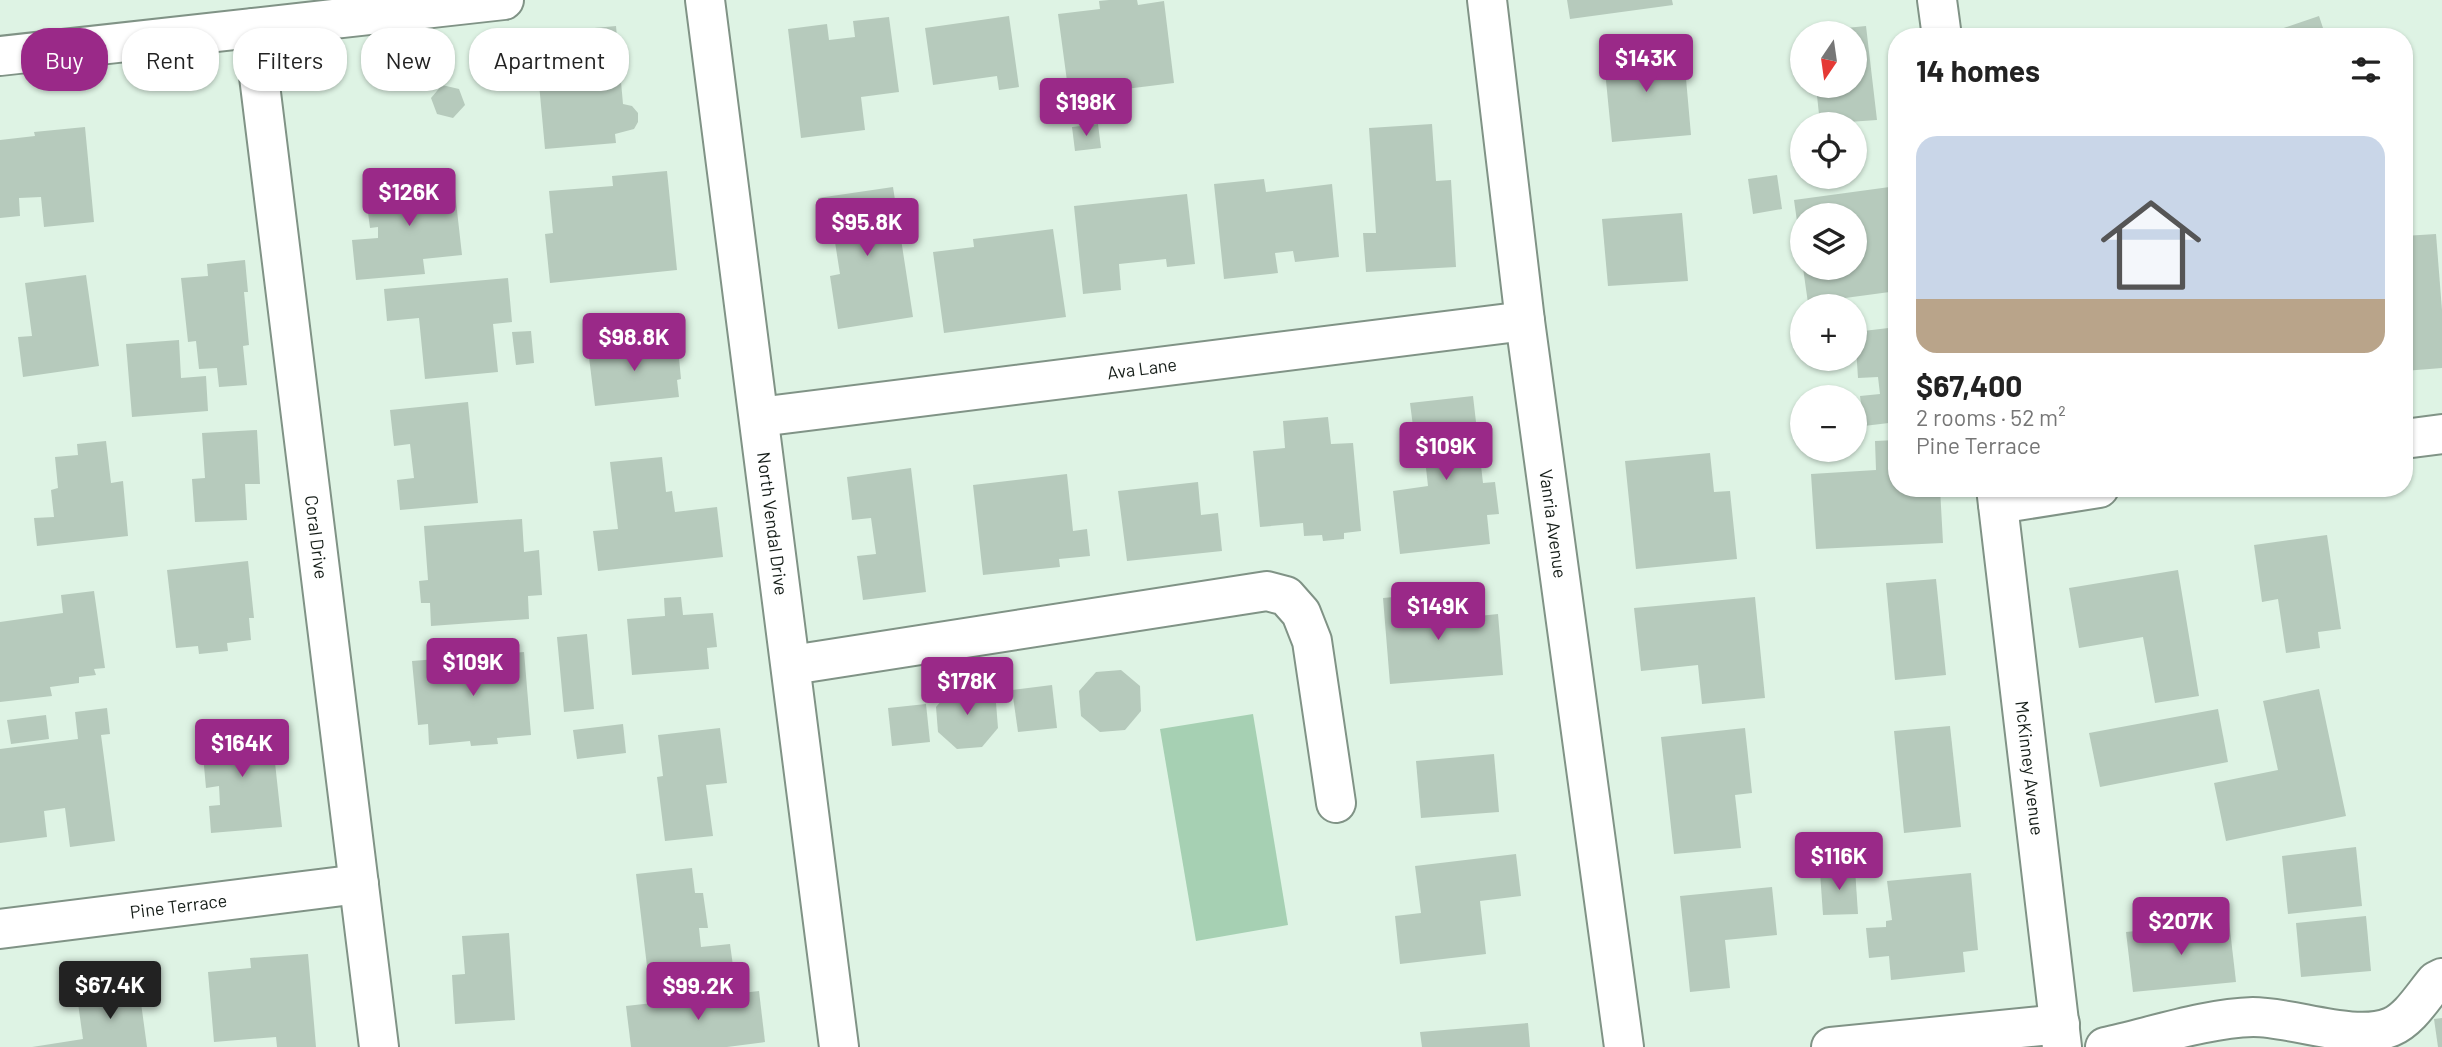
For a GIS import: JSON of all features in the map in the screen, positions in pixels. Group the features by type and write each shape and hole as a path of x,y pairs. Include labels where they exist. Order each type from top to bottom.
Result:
{"street":[{"path":"253,28 504,0"},
{"name":"North Vendal Drive","path":"705,0 839,1047"},
{"name":"Vanria Avenue","path":"1487,0 1525,321 1623,1047"},
{"path":"1937,0 1941,28"},
{"path":"0,56 233,30"},
{"name":"Coral Drive","path":"261,91 379,1047"},
{"name":"Ava Lane","path":"760,417 1525,321"},
{"path":"2413,438 2442,433"},
{"name":"McKinney Avenue","path":"1997,497 2061,1036"},
{"path":"792,665 1267,591 1286,596 1301,613 1312,641 1336,803"},
{"name":"Pine Terrace","path":"0,929 359,884"},
{"path":"2105,1047 2237,1018 2286,1020 2361,1032 2382,1030 2403,1020 2436,981 2442,978"},
{"path":"1831,1047 2061,1036"}],"green space":[{"path":"1253,714 1288,925 1196,941 1160,729"}],"building":[{"path":"1137,0 1138,5 1164,1 1174,83 1069,96 1058,14 1100,9 1099,1"},
{"path":"1567,0 1672,0 1673,5 1570,19"},
{"path":"1009,16 1019,87 999,90 997,76 933,85 925,28"},
{"path":"2319,16 2323,28 2284,28"},
{"path":"889,17 899,92 861,97 865,130 801,138 788,29 827,24 829,40 855,37 853,21"},
{"path":"1867,35 1877,120 1867,121 1867,112 1819,112 1817,98 1867,98"},
{"path":"1660,45 1662,58 1684,56 1691,135 1612,142 1603,50"},
{"path":"455,88 459,89 465,105 453,118 437,114 431,98 437,91 455,91"},
{"path":"540,91 622,91 623,104 632,106 638,113 638,122 634,129 615,134 616,143 545,149"},
{"path":"1098,124 1101,148 1075,151 1072,127"},
{"path":"1432,124 1436,181 1451,180 1456,267 1366,272 1363,233 1376,233 1369,128"},
{"path":"85,127 94,222 44,227 41,197 19,198 20,216 0,218 0,140 35,136 34,132"},
{"path":"667,171 677,270 550,283 545,234 553,233 549,191 613,186 612,176"},
{"path":"453,175 462,255 423,259 425,274 356,280 352,240 378,238 378,227 370,228 366,197 374,196 373,183"},
{"path":"1777,175 1782,209 1753,214 1748,179"},
{"path":"1264,179 1266,192 1332,184 1339,257 1295,262 1293,251 1275,253 1278,273 1224,279 1214,184"},
{"path":"893,187 913,317 838,329 830,276 840,274 834,236 824,237 818,198"},
{"path":"1888,187 1888,292 1867,295 1807,294 1805,280 1867,280 1867,203 1794,203 1794,200"},
{"path":"1187,194 1195,264 1167,267 1166,259 1119,264 1121,290 1083,294 1074,206"},
{"path":"1682,213 1688,281 1608,286 1602,219"},
{"path":"1053,229 1066,317 944,333 933,252 974,247 973,239"},
{"path":"2436,234 2442,310 2442,368 2413,370 2413,235"},
{"path":"245,260 248,292 244,292 249,345 243,346 247,385 219,387 217,368 199,369 196,341 188,342 181,278 208,276 207,264"},
{"path":"86,275 99,366 23,377 18,337 32,336 25,283"},
{"path":"508,278 512,322 493,324 498,372 425,379 419,318 387,321 384,289"},
{"path":"1888,328 1888,423 1867,426 1867,395 1880,394 1878,377 1858,378 1858,371 1867,371 1867,331"},
{"path":"531,331 534,363 516,365 512,332"},
{"path":"179,340 181,378 206,376 208,411 132,417 126,344"},
{"path":"672,340 674,359 679,358 679,397 595,406 588,349"},
{"path":"1473,396 1483,483 1495,482 1499,514 1487,515 1490,544 1400,554 1393,491 1428,486 1423,441 1415,442 1410,403"},
{"path":"468,402 478,503 400,510 397,480 414,478 410,444 394,446 390,410"},
{"path":"1328,417 1331,444 1353,443 1361,531 1344,533 1344,539 1323,541 1322,535 1304,536 1303,523 1260,527 1253,451 1285,448 1283,421"},
{"path":"257,430 260,484 245,484 247,520 195,522 192,479 205,478 202,433"},
{"path":"1888,440 1888,497 1940,497 1943,543 1816,549 1811,474 1876,470 1875,441"},
{"path":"106,441 111,483 123,481 128,536 37,546 34,518 54,517 51,490 58,488 55,457 78,455 77,444"},
{"path":"1710,453 1714,492 1730,491 1737,559 1636,569 1625,461"},
{"path":"662,457 666,492 672,491 675,512 717,507 723,557 598,571 593,531 618,529 610,462"},
{"path":"911,468 926,592 863,600 857,556 876,554 871,518 852,520 847,477"},
{"path":"1067,474 1073,531 1087,529 1090,556 1059,559 1060,567 983,575 973,485"},
{"path":"1198,482 1201,515 1218,513 1222,551 1127,561 1118,491"},
{"path":"522,519 524,552 539,550 542,595 528,596 529,619 431,626 430,603 421,603 419,581 428,580 424,526"},
{"path":"2327,535 2341,629 2318,632 2320,648 2286,653 2278,599 2262,602 2254,545"},
{"path":"248,561 254,618 249,618 251,640 227,643 228,651 199,654 198,646 176,648 167,570"},
{"path":"2178,570 2199,696 2155,703 2143,637 2079,648 2069,588"},
{"path":"1936,579 1946,675 1895,680 1886,583"},
{"path":"94,591 105,668 94,669 96,675 79,677 79,683 50,687 52,696 0,702 0,622 63,613 61,595"},
{"path":"1437,593 1440,620 1498,614 1503,675 1390,684 1383,598"},
{"path":"681,597 683,615 713,613 717,647 707,648 709,669 632,675 627,619 665,616 664,598"},
{"path":"1755,597 1765,698 1702,704 1698,665 1641,671 1634,608"},
{"path":"587,634 594,709 564,712 557,637"},
{"path":"524,652 531,735 497,738 498,744 471,746 470,741 429,745 428,724 418,725 412,661"},
{"path":"1121,670 1140,686 1141,711 1125,730 1100,732 1081,716 1079,691 1096,672"},
{"path":"1052,685 1057,728 1018,732 1012,690"},
{"path":"977,686 996,703 998,728 982,747 957,749 938,732 936,707 952,688"},
{"path":"2319,689 2346,816 2226,841 2214,783 2278,770 2263,701"},
{"path":"926,704 930,742 892,746 888,708"},
{"path":"107,708 110,734 101,735 115,841 70,847 65,808 44,811 47,837 0,843 0,749 78,739 75,712"},
{"path":"2218,709 2228,762 2100,787 2089,733"},
{"path":"46,715 49,739 11,744 7,720"},
{"path":"623,724 626,753 577,759 573,730"},
{"path":"271,726 282,827 211,833 209,806 220,805 219,786 206,788 201,733"},
{"path":"1950,726 1961,827 1904,833 1894,731"},
{"path":"720,728 727,783 706,785 713,836 665,841 657,777 663,776 658,735"},
{"path":"1745,728 1752,793 1735,795 1741,848 1674,854 1661,737"},
{"path":"1494,754 1499,812 1421,818 1416,761"},
{"path":"2356,847 2362,906 2288,914 2282,856"},
{"path":"1516,854 1521,896 1480,901 1486,954 1400,964 1395,916 1421,913 1415,866"},
{"path":"692,868 695,893 703,893 708,928 699,928 701,947 730,944 734,973 649,983 636,874"},
{"path":"1855,869 1858,914 1823,915 1820,872"},
{"path":"1971,873 1978,950 1963,952 1965,972 1891,980 1889,956 1869,958 1866,928 1886,927 1886,921 1892,920 1887,881"},
{"path":"1772,887 1777,935 1725,940 1730,988 1690,992 1680,896"},
{"path":"2366,916 2371,971 2301,977 2296,923"},
{"path":"2229,921 2236,982 2133,992 2126,932"},
{"path":"509,933 515,1020 455,1024 452,975 465,974 462,936"},
{"path":"308,954 316,1047 277,1047 276,1037 214,1042 208,972 251,968 250,958"},
{"path":"139,988 147,1047 32,1047 83,1039 77,996"},
{"path":"759,991 765,1042 727,1047 631,1047 626,1006"},
{"path":"2442,1018 2442,1047 2438,1047 2434,1019"},
{"path":"1528,1023 1530,1047 1422,1047 1420,1032"}]}
